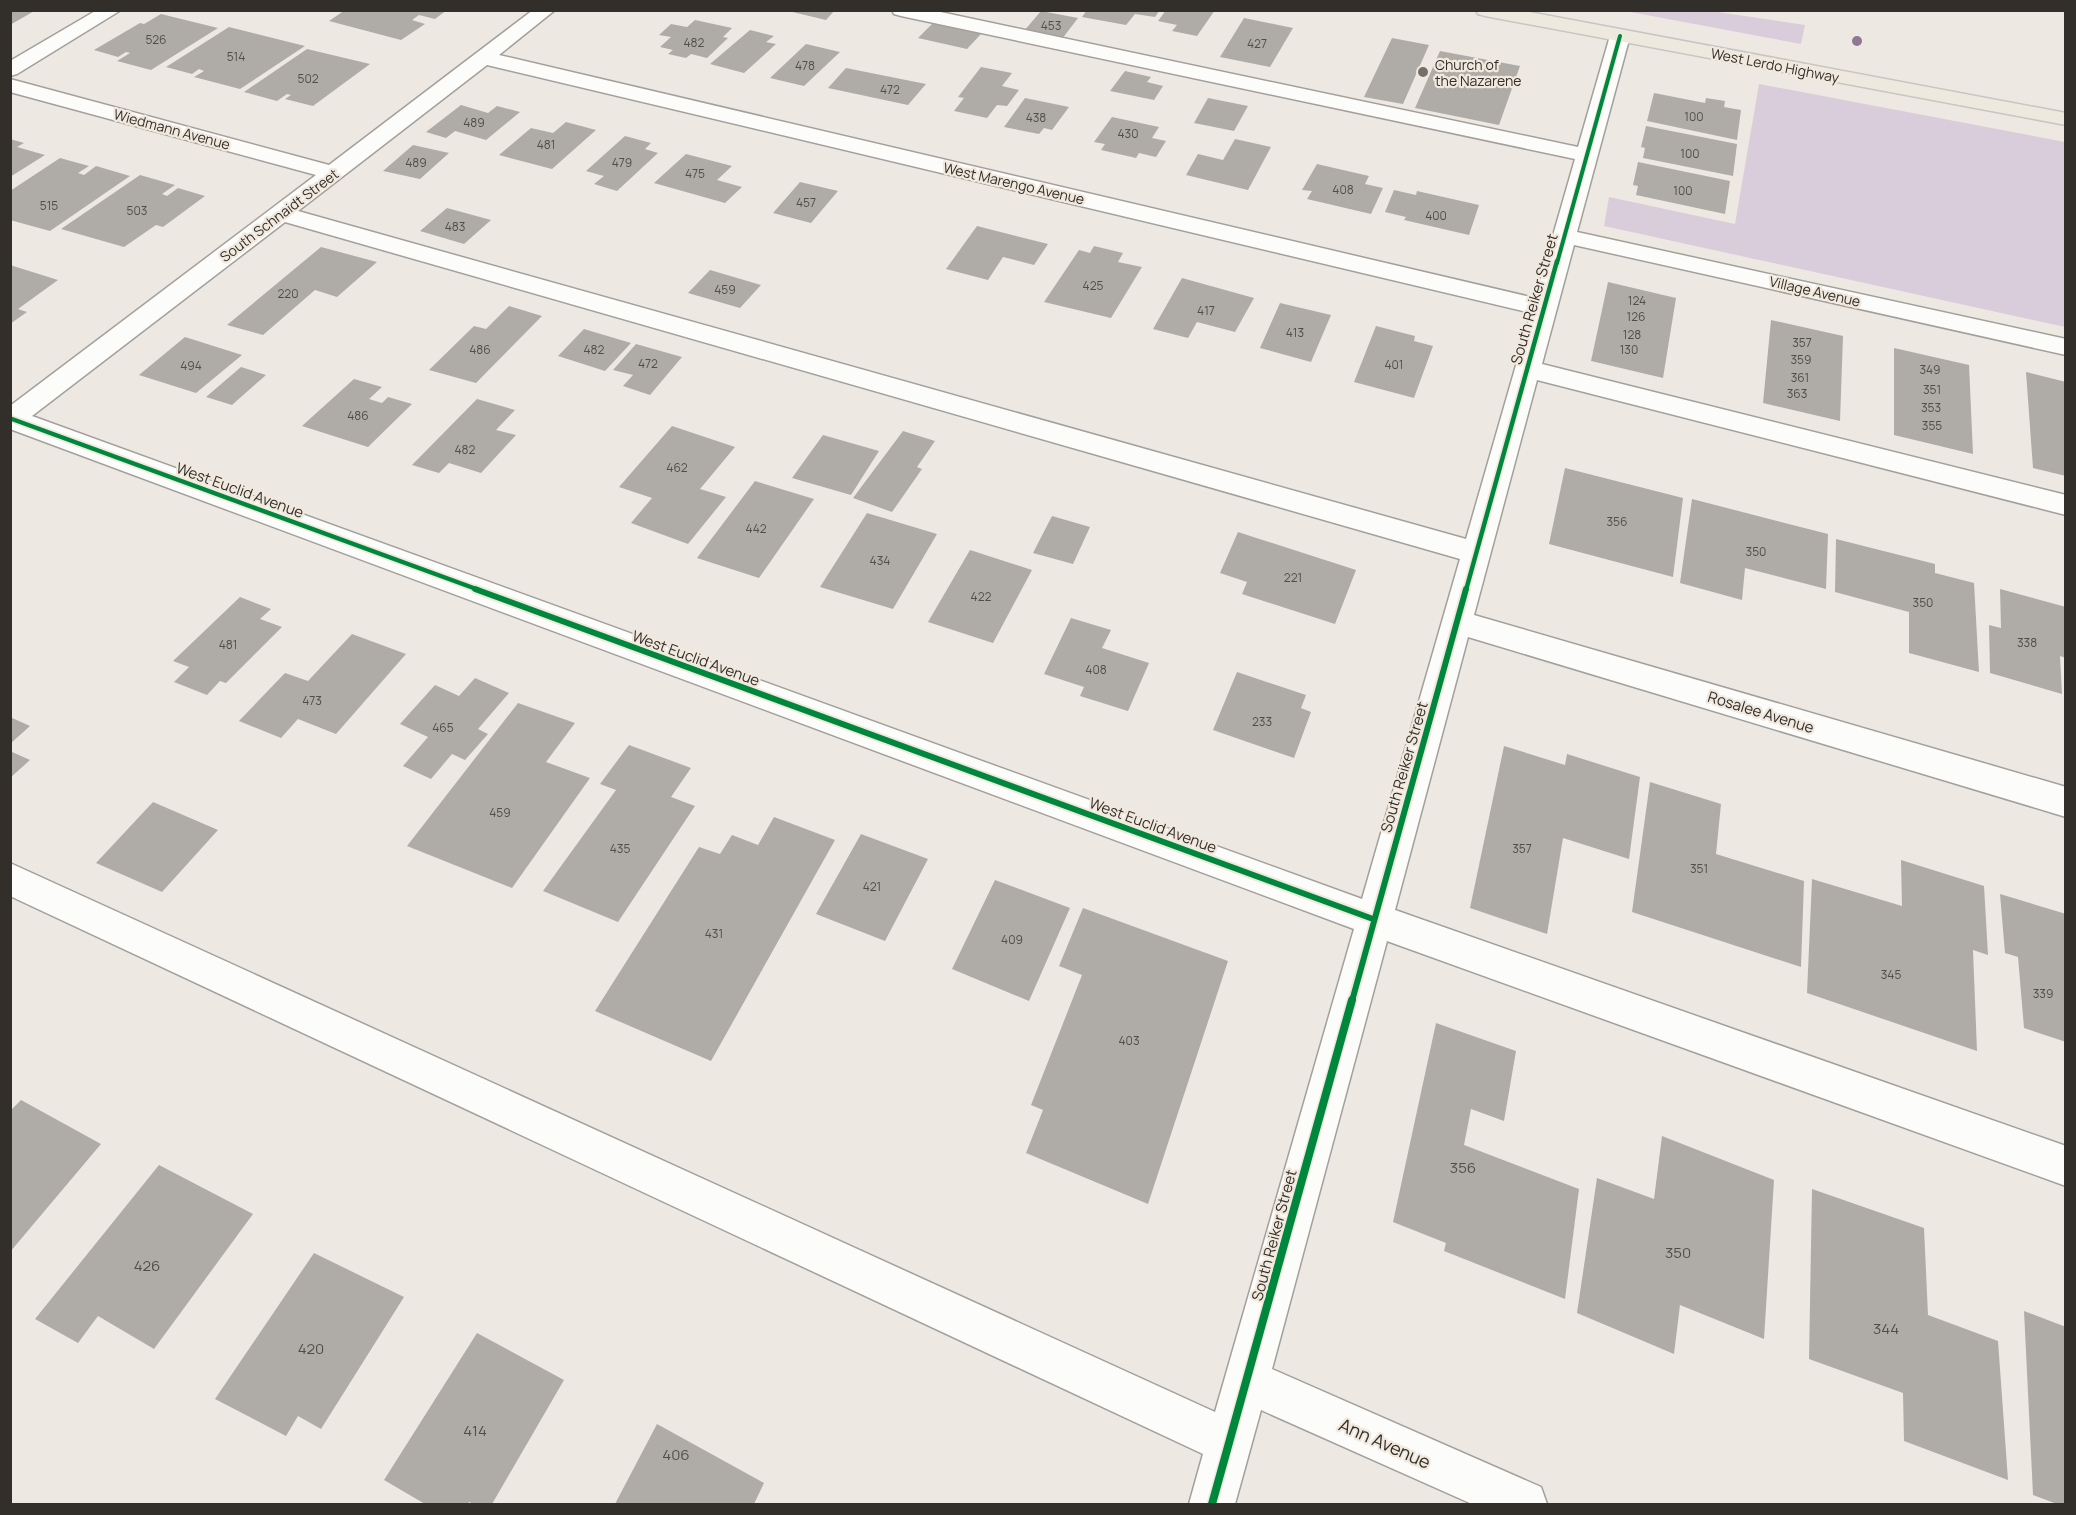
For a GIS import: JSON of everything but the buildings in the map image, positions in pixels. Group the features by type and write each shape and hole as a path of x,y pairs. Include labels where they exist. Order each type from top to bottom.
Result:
{"main road":[{"name":"West Lerdo Highway","path":"1485,10 2066,118"}],"street":[{"path":"10,70 112,10"},
{"name":"South Schnaidt Street","path":"11,419 546,10"},
{"path":"901,10 1587,155"},
{"name":"South Reiker Street","path":"1212,1504 1620,36"},
{"name":"West Marengo Avenue","path":"485,58 1544,308"},
{"name":"Wiedmann Avenue","path":"10,86 334,173"},
{"path":"280,213 1476,553"},
{"name":"Village Avenue","path":"1565,236 2066,347"},
{"path":"1527,369 2066,505"},
{"name":"West Euclid Avenue","path":"11,419 1373,919 2066,1166"},
{"name":"Rosalee Avenue","path":"1457,622 2066,802"},
{"path":"10,879 1229,1442"},
{"name":"Ann Avenue","path":"1247,1381 1524,1504"}],"shaded area":[{"path":"1625,11 1711,11 1805,25 1801,44"},
{"path":"1759,84 2065,142 2065,327 1604,226 1609,197 1735,224"}],"cycle path":[{"path":"1212,1504 1620,36"},
{"path":"12,419 1373,919"}],"place":[{"name":"Church of the Nazarene","path":"1423,72"}]}
